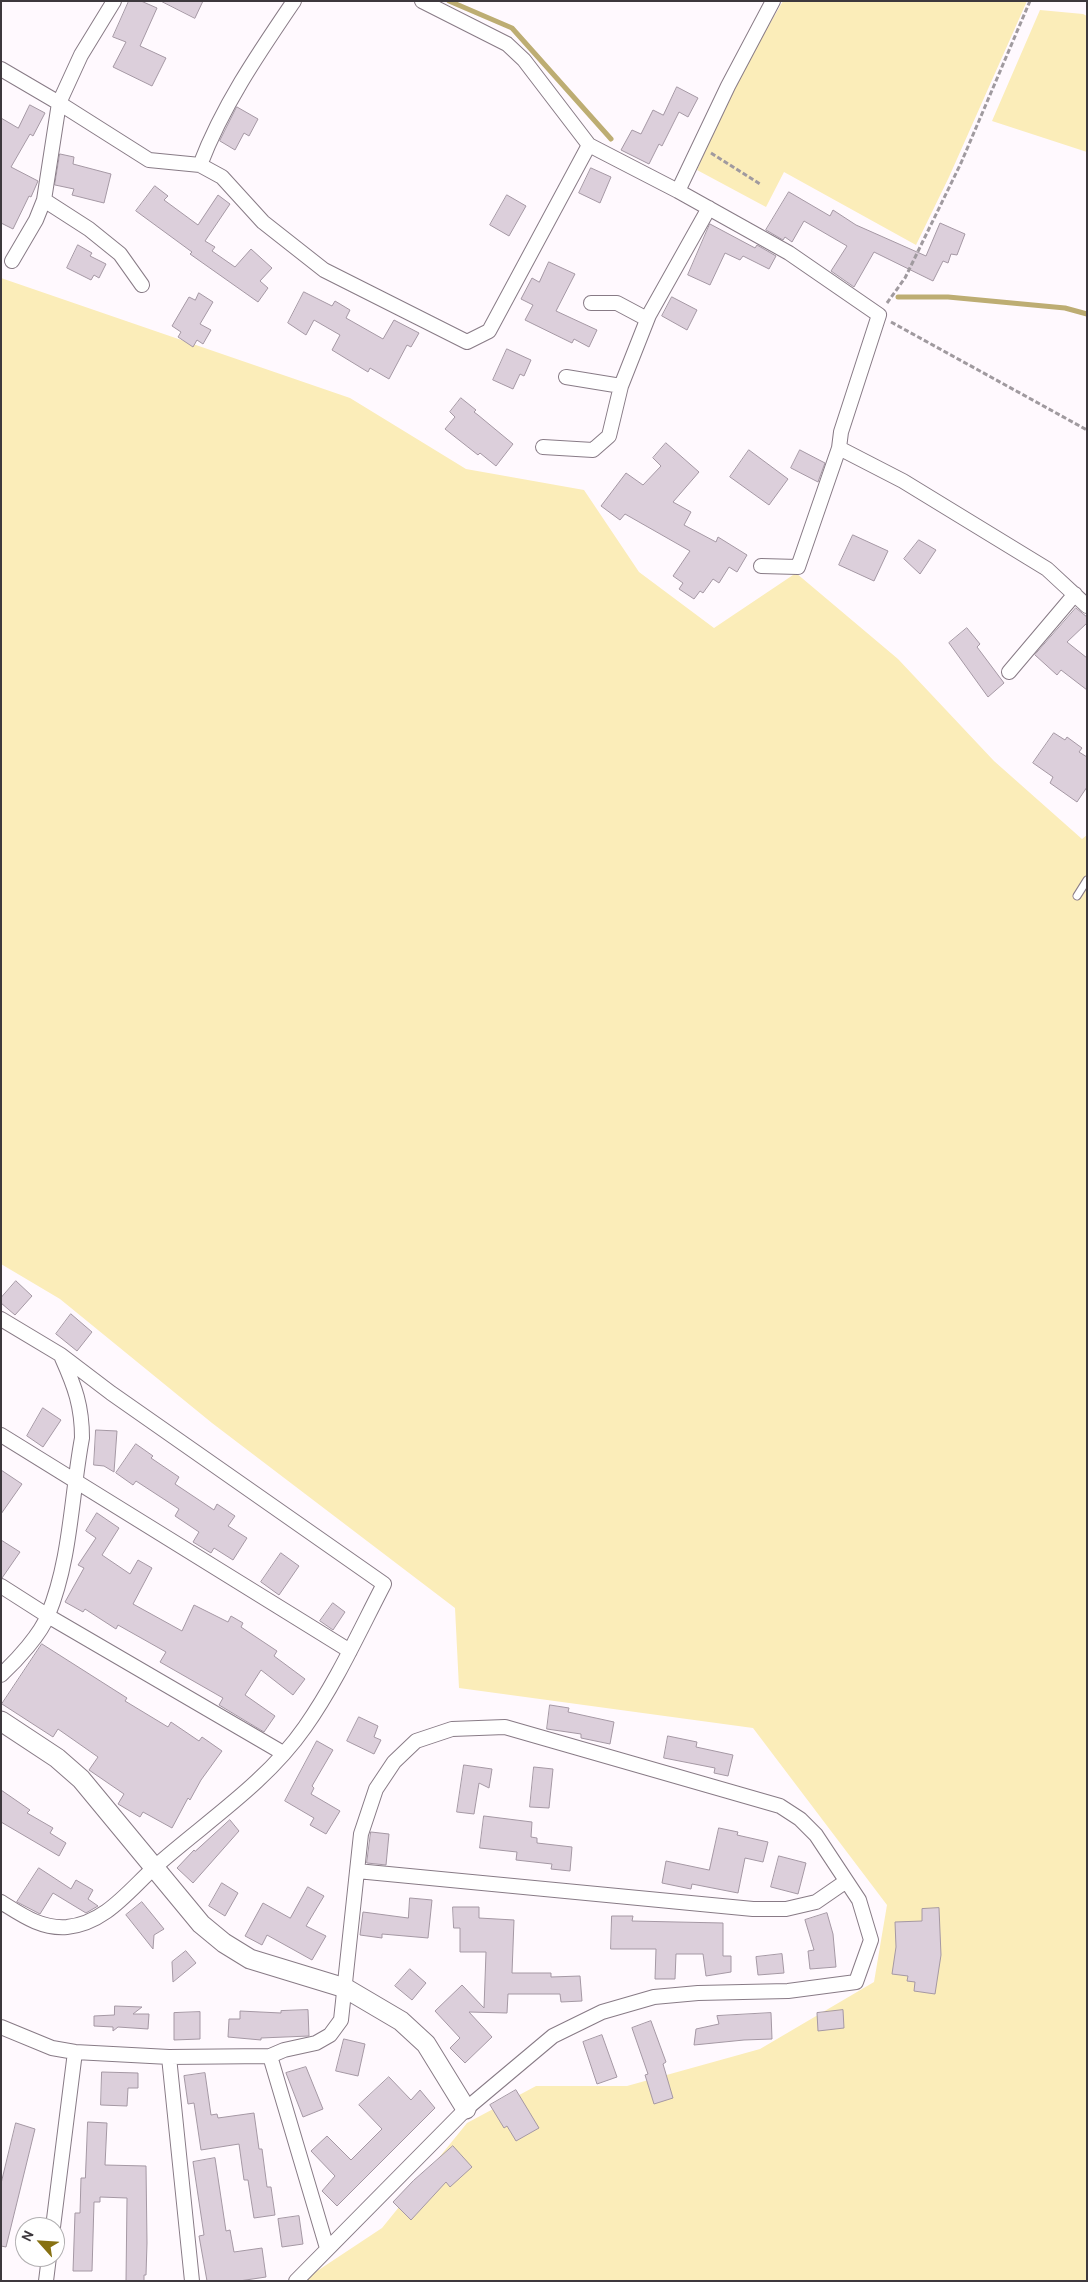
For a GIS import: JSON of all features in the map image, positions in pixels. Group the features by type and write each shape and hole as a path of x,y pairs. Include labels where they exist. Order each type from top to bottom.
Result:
{"street":[{"path":"12,261 36,220 44,200 59,103 81,56 114,1"},
{"path":"200,165 212,132 231,96 294,1"},
{"path":"422,1 507,44 524,60 589,145 710,208 789,253 879,315 841,432 839,448 798,567 761,566"},
{"path":"678,191 728,86 774,1"},
{"path":"1,69 149,160 200,165 222,177 263,222 324,270 467,342 489,331 589,145"},
{"path":"44,200 89,229 120,254 142,284"},
{"path":"543,447 593,450 609,436 621,386 647,319 710,208"},
{"path":"590,303 617,303 647,319"},
{"path":"566,377 621,386"},
{"path":"839,448 903,481 973,522 1047,569 1087,606"},
{"path":"1009,672 1076,594"},
{"path":"1,1319 60,1355 111,1393 384,1584 350,1651 305,1728 240,1797 155,1867 125,1898 97,1917 68,1926 47,1926 25,1918 1,1902"},
{"path":"1,1675 32,1640 48,1616 59,1585 82,1438 82,1414 75,1387 60,1355"},
{"path":"1,1435 350,1651"},
{"path":"1,1586 48,1616 283,1753"},
{"path":"1,1722 57,1758 80,1779 201,1924 250,1959 345,1988 401,2021 426,2044 466,2109"},
{"path":"1,2027 52,2048 75,2052 169,2057 270,2056 284,2050 316,2044 330,2036 341,2020 361,1834 376,1789 394,1762 416,1741 452,1729 504,1727 780,1806 800,1819 816,1835 845,1882 859,1900 871,1940 856,1982 788,1991 698,1993 654,1997 602,2012 553,2036 466,2109 296,2281"},
{"path":"357,1871 753,1909 786,1909 816,1902 845,1882"},
{"path":"54,2217 75,2052"},
{"path":"270,2056 327,2248"},
{"path":"169,2057 192,2281"},
{"path":"46,2281 48,2267"}],"lane":[{"path":"1077,896 1087,880"}],"path":[{"path":"1030,1 961,163 905,278 879,315 1087,430"},
{"path":"700,146 760,184"}],"shaded area":[{"path":"783,1 1027,1 949,177 916,245 784,172 766,207 697,170 730,92"},
{"path":"1040,10 1087,16 1087,152 992,121"},
{"path":"1,278 350,398 466,469 584,490 639,572 714,628 796,573 898,659 994,761 1082,839 1087,835 1087,2281 302,2281 382,2228 467,2123 536,2086 627,2086 760,2049 874,1982 887,1905 753,1728 459,1688 455,1608 212,1423 60,1299 1,1264"}],"building":[{"path":"129,1 141,1 157,8 140,46 166,58 152,86 113,67 126,42 113,37"},
{"path":"161,1 203,1 195,18"},
{"path":"677,87 698,98 688,117 679,112 662,146 659,144 649,164 621,150 632,130 641,134 653,110 663,115"},
{"path":"30,105 45,113 33,136 30,134 11,167 38,181 13,229 1,223 1,118 18,128"},
{"path":"237,107 258,119 249,136 244,133 235,150 220,141"},
{"path":"60,154 74,157 73,164 111,174 104,203 72,195 74,189 55,185"},
{"path":"591,168 611,177 600,203 579,193"},
{"path":"155,186 168,196 164,200 198,225 218,195 230,204 205,241 215,247 212,251 235,267 251,249 272,268 260,281 268,288 258,302 190,254 192,252 136,211"},
{"path":"789,192 830,216 833,210 856,225 926,256 940,223 965,234 957,255 951,254 948,263 943,261 933,281 874,252 854,287 831,271 847,246 804,221 792,242 785,237 783,240 766,230"},
{"path":"507,195 526,206 509,236 490,225"},
{"path":"710,224 755,248 757,245 776,256 769,269 743,256 740,260 725,253 710,285 688,275"},
{"path":"78,245 92,253 90,256 106,264 99,278 94,275 91,280 67,268"},
{"path":"549,262 575,274 556,311 597,330 589,347 574,339 572,343 525,320 533,305 521,299 532,278 539,282"},
{"path":"304,292 332,306 335,301 350,310 346,318 383,339 394,320 419,333 411,347 407,345 389,379 370,368 368,372 332,350 340,335 314,320 306,335 288,323"},
{"path":"199,293 213,302 200,324 211,330 203,344 197,340 193,347 178,337 181,332 172,326 189,297 195,300"},
{"path":"672,297 697,310 687,330 662,316"},
{"path":"507,349 531,360 524,376 520,374 513,389 493,380"},
{"path":"461,398 476,410 474,412 513,444 496,466 480,453 478,455 445,429 455,417 450,412"},
{"path":"666,443 699,472 673,502 691,512 684,525 716,542 718,537 747,555 737,572 729,567 719,583 713,579 703,593 700,591 694,599 679,589 683,583 673,576 690,551 625,514 620,520 601,506 626,473 643,485 661,466 653,458"},
{"path":"749,450 788,479 769,505 730,477"},
{"path":"800,450 825,463 818,482 791,468"},
{"path":"853,535 888,551 874,581 839,565"},
{"path":"919,540 936,550 920,574 904,559"},
{"path":"1076,608 1087,617 1087,623 1067,642 1087,658 1087,690 1061,670 1057,675 1035,655"},
{"path":"967,628 980,644 977,647 1004,683 988,697 949,643"},
{"path":"1054,733 1065,740 1067,737 1082,748 1079,752 1087,757 1087,787 1077,802 1050,783 1053,777 1033,763"},
{"path":"16,1281 32,1296 15,1315 1,1303 1,1298"},
{"path":"71,1314 92,1332 77,1351 56,1334"},
{"path":"43,1408 61,1420 43,1447 27,1436"},
{"path":"96,1430 117,1431 114,1472 104,1466 94,1465"},
{"path":"136,1444 153,1456 151,1458 179,1477 175,1484 214,1510 217,1504 235,1516 228,1526 247,1538 233,1560 214,1548 211,1553 193,1542 199,1532 175,1516 179,1509 136,1481 133,1485 116,1473"},
{"path":"1,1470 22,1484 1,1514"},
{"path":"97,1513 119,1528 102,1555 130,1574 138,1560 152,1568 133,1604 182,1631 194,1605 228,1622 231,1616 243,1623 241,1627 277,1651 274,1656 305,1679 293,1695 261,1670 245,1695 275,1716 264,1732 219,1705 223,1698 160,1662 166,1652 118,1625 116,1629 85,1609 83,1612 65,1602 84,1568 78,1565 96,1538 86,1531"},
{"path":"1,1540 20,1552 2,1578 1,1577"},
{"path":"281,1553 299,1566 279,1595 261,1582"},
{"path":"333,1603 345,1612 333,1630 320,1621"},
{"path":"42,1644 127,1698 125,1701 168,1727 171,1722 199,1741 202,1737 222,1751 201,1780 190,1800 188,1798 172,1828 143,1812 140,1817 118,1804 124,1794 89,1770 98,1757 58,1729 53,1737 2,1704"},
{"path":"550,1705 569,1708 568,1712 614,1722 610,1744 581,1738 581,1734 547,1729"},
{"path":"359,1717 378,1726 374,1737 381,1740 374,1754 347,1741"},
{"path":"668,1736 697,1742 696,1747 733,1755 728,1776 714,1773 715,1768 664,1758"},
{"path":"317,1741 333,1750 312,1786 314,1788 311,1794 340,1811 326,1834 310,1825 314,1818 285,1801"},
{"path":"464,1765 492,1769 489,1788 479,1783 474,1814 457,1812"},
{"path":"534,1767 553,1769 549,1808 530,1807"},
{"path":"1,1790 30,1810 27,1813 53,1828 50,1833 66,1843 59,1856 1,1822"},
{"path":"484,1816 532,1822 531,1837 537,1838 537,1843 572,1847 570,1871 551,1869 552,1864 516,1860 517,1852 480,1848"},
{"path":"230,1820 239,1831 193,1883 177,1868 194,1850"},
{"path":"719,1828 738,1832 737,1835 768,1842 763,1862 745,1858 738,1893 692,1884 691,1889 662,1883 666,1861 709,1870"},
{"path":"371,1832 389,1834 386,1865 367,1863"},
{"path":"779,1856 806,1863 798,1894 771,1887"},
{"path":"39,1868 71,1889 76,1880 93,1890 88,1899 98,1906 86,1913 53,1893 40,1914 17,1902"},
{"path":"222,1883 238,1893 225,1916 209,1906"},
{"path":"308,1887 324,1896 306,1926 326,1936 312,1960 267,1935 262,1945 245,1936 263,1903 290,1918"},
{"path":"410,1898 432,1900 428,1938 382,1934 382,1938 360,1935 363,1912 408,1918"},
{"path":"142,1902 164,1929 154,1935 153,1949 126,1915"},
{"path":"453,1907 479,1907 479,1918 514,1920 512,1973 551,1973 551,1977 580,1976 582,2001 561,2002 560,1994 508,1994 507,2013 469,2012 492,2037 465,2063 450,2048 460,2038 435,2011 462,1985 484,2008 486,1952 460,1952 460,1928 454,1928"},
{"path":"939,1908 941,1955 935,1994 914,1991 915,1982 907,1981 908,1976 892,1974 896,1947 895,1922 922,1921 922,1909"},
{"path":"827,1913 833,1934 836,1967 810,1969 808,1951 814,1950 805,1920"},
{"path":"612,1916 633,1916 632,1921 723,1923 723,1956 731,1956 731,1972 706,1976 703,1954 676,1954 675,1979 655,1979 656,1949 611,1949"},
{"path":"186,1951 196,1963 173,1982 172,1962"},
{"path":"782,1954 784,1973 758,1975 756,1957"},
{"path":"410,1969 426,1983 412,2000 395,1986"},
{"path":"115,2006 142,2007 133,2014 149,2014 148,2029 118,2027 113,2031 113,2027 94,2026 94,2016 114,2015"},
{"path":"308,2010 309,2036 261,2038 261,2040 228,2037 229,2019 240,2019 240,2011 281,2013 281,2011"},
{"path":"843,2010 844,2028 818,2031 817,2013"},
{"path":"200,2012 200,2039 174,2040 174,2013"},
{"path":"771,2013 772,2039 694,2045 696,2029 719,2024 717,2016"},
{"path":"651,2021 666,2062 663,2064 673,2098 654,2104 645,2075 648,2074 632,2028"},
{"path":"602,2035 617,2077 597,2084 583,2042"},
{"path":"344,2039 365,2044 358,2076 336,2071"},
{"path":"306,2067 323,2109 303,2117 286,2073"},
{"path":"102,2072 138,2073 138,2088 128,2088 127,2106 101,2105"},
{"path":"205,2073 211,2115 217,2114 218,2118 254,2113 259,2149 262,2149 267,2187 271,2187 275,2215 254,2218 248,2180 244,2180 239,2144 201,2150 194,2103 188,2104 184,2076"},
{"path":"389,2077 411,2100 420,2090 435,2108 337,2206 322,2191 335,2176 311,2151 327,2136 351,2160 382,2129 359,2105"},
{"path":"516,2090 539,2128 516,2141 507,2126 504,2128 490,2105"},
{"path":"88,2122 107,2123 105,2165 146,2166 147,2243 146,2275 144,2275 144,2281 126,2281 127,2198 100,2197 100,2202 94,2202 92,2271 73,2271 75,2213 80,2213 81,2178 85,2178"},
{"path":"16,2123 35,2129 6,2247 1,2246 1,2184"},
{"path":"453,2146 472,2167 450,2187 446,2182 411,2220 393,2202 413,2181"},
{"path":"215,2158 226,2231 230,2230 234,2252 262,2248 266,2277 239,2281 207,2281 199,2236 204,2235 193,2162"},
{"path":"299,2216 303,2244 282,2247 278,2219"}],"waterway":[{"path":"449,1 512,28 611,139"},
{"path":"898,297 948,297 1065,308 1087,314"}]}
